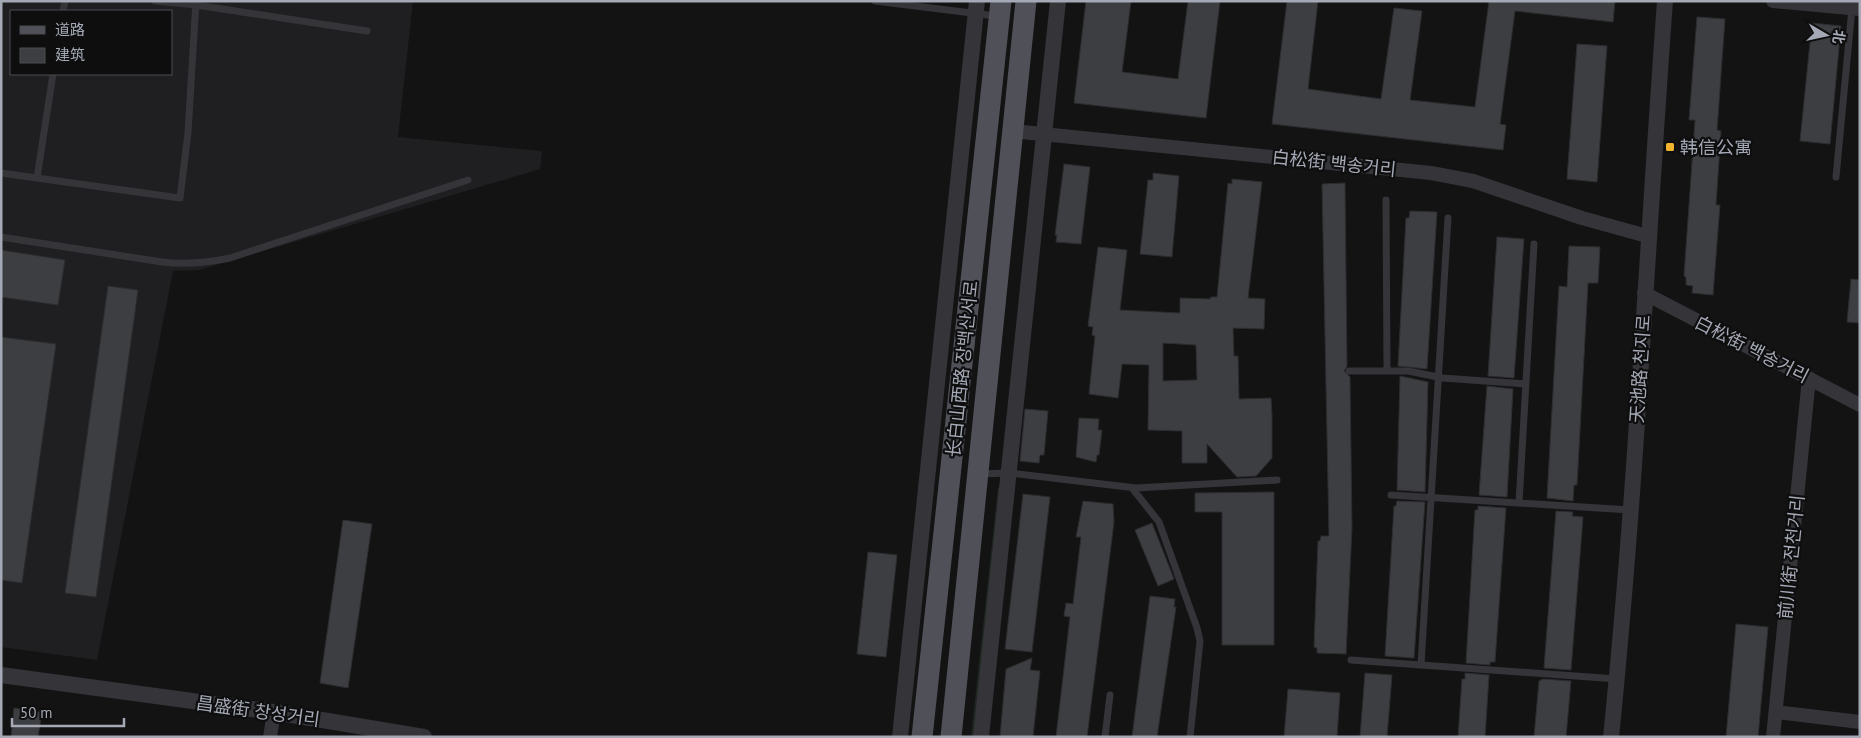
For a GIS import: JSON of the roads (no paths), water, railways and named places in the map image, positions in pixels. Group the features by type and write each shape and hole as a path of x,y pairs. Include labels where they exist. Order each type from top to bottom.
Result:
{"main road":[{"name":"长白山西路 장백산서로","path":"951,737 976,475 1026,1"},
{"name":"长白山西路 장백산서로","path":"922,737 1001,9"}],"street":[{"path":"982,737 1058,1"},
{"name":"天池路 천지로","path":"1611,737 1631,510 1647,236 1666,1"},
{"path":"1773,1 1856,8"},
{"name":"长白山西路 장백산서로","path":"900,737 977,7"},
{"name":"白松街 백송거리","path":"1012,131 1431,173 1473,181 1582,218 1647,236"},
{"name":"白松街 백송거리","path":"1644,293 1860,405"},
{"name":"前川街 전천거리","path":"1773,737 1809,378"},
{"name":"昌盛街 창성거리","path":"1,675 274,712 424,737"},
{"path":"270,737 274,712"},
{"path":"1776,712 1860,722"}],"lane":[{"path":"155,1 196,3 367,31"},
{"path":"875,1 1001,9"},
{"path":"1,172 180,198 188,134 196,3"},
{"path":"1836,176 1856,8"},
{"path":"37,178 53,75"},
{"path":"1,237 184,265 207,263 230,258 468,180"},
{"path":"1386,200 1387,371"},
{"path":"1421,665 1448,218"},
{"path":"1519,503 1534,244"},
{"path":"1349,371 1408,371 1438,377 1526,384"},
{"path":"976,475 1009,474 1132,488 1277,480"},
{"path":"1132,488 1159,522 1197,628 1200,641 1190,737"},
{"path":"1391,495 1631,510"},
{"path":"1351,660 1617,679"},
{"path":"1105,737 1110,695"}],"place":[{"name":"韩信公寓","path":"1670,147"}]}
